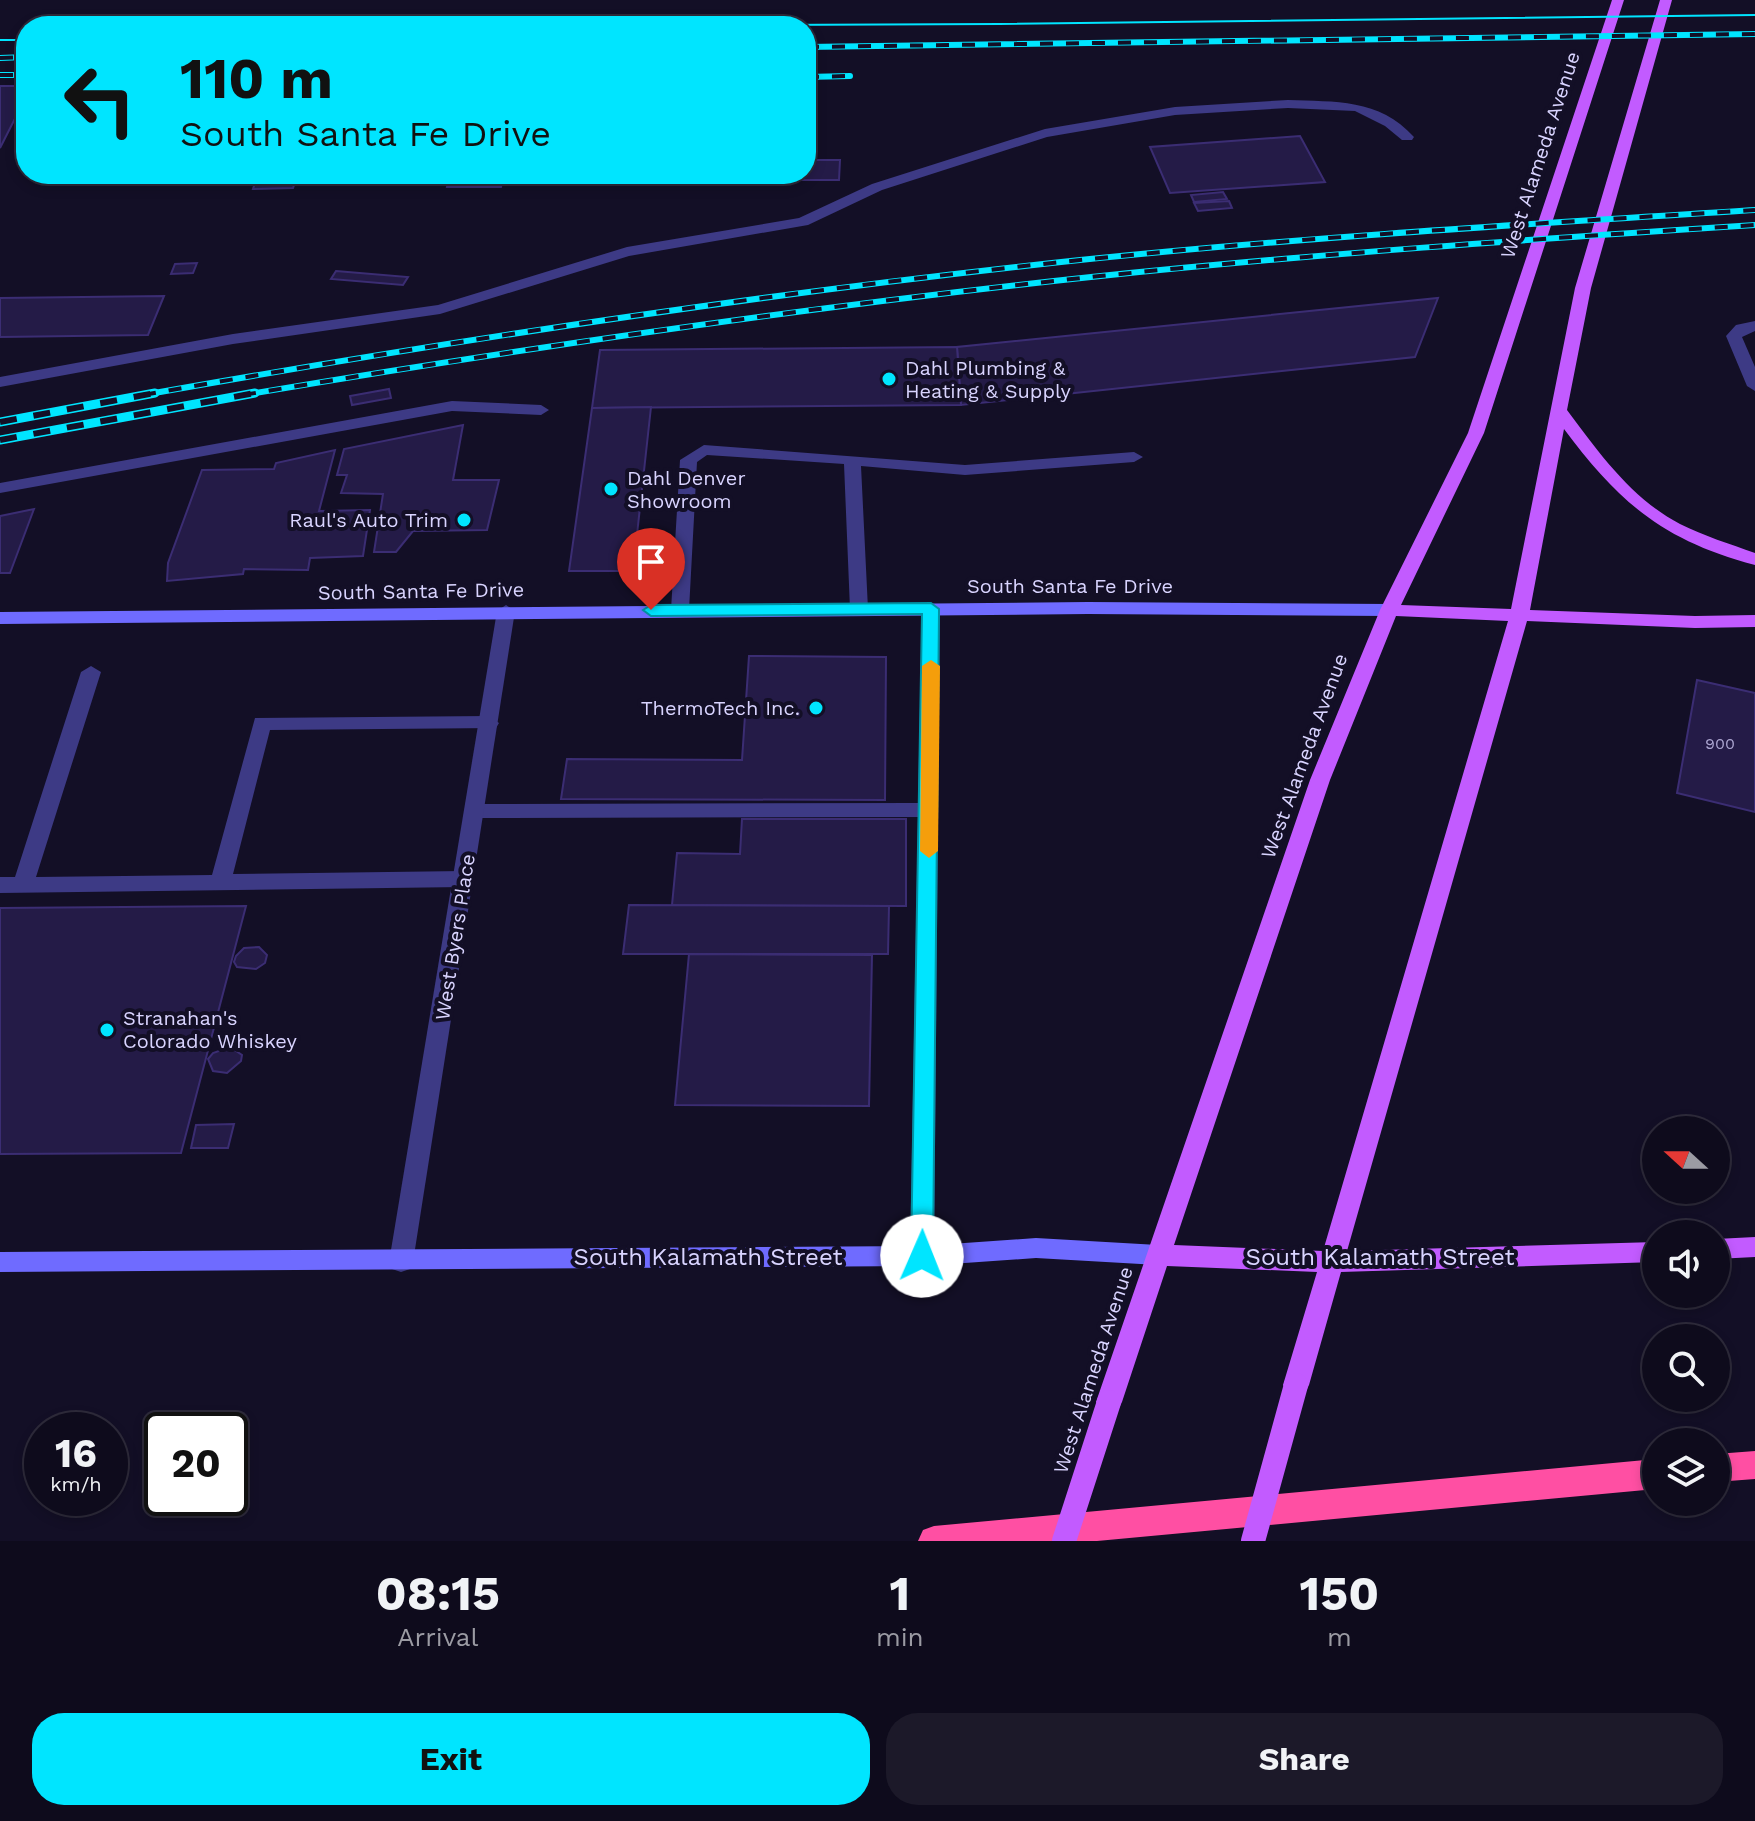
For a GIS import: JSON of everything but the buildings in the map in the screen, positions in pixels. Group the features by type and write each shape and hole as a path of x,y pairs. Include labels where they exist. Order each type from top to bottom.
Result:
{"highway":[{"path":"1730,1467 1755,1465"},
{"path":"934,1541 1642,1475"}],"main road":[{"name":"West Alameda Avenue","path":"1064,1541 1320,780 1389,610 1476,433 1618,0"},
{"path":"1253,1541 1519,616 1558,409 1594,243 1666,0"},
{"path":"1558,409 1594,458 1650,513 1687,533 1755,559"},
{"name":"South Santa Fe Drive","path":"0,618 931,609 1389,610 1755,621"},
{"path":"1730,1248 1755,1247"},
{"name":"South Kalamath Street","path":"0,1262 401,1262 922,1256 1036,1248 1331,1262 1642,1252"}],"street":[{"path":"0,382 233,339 440,309 627,252 803,222 877,187 1045,133 1175,111 1288,104 1358,107 1390,123 1407,137"},
{"path":"1755,326 1742,328 1734,336 1755,386"},
{"path":"0,488 452,406 541,410"},
{"path":"680,610 689,460 704,450 965,470 1134,457"},
{"path":"852,459 859,609"},
{"path":"922,1256 931,609"},
{"name":"West Byers Place","path":"401,1262 506,611"},
{"path":"23,885 91,672"},
{"path":"221,882 262,723 489,723"},
{"path":"475,811 930,810"},
{"path":"0,885 464,879"}],"tram line":[{"path":"816,25 1755,15"},
{"path":"0,40 16,40"}],"railway":[{"path":"816,47 1755,34"},
{"path":"0,58 16,57"},
{"path":"0,75 16,75"},
{"path":"816,77 850,76"},
{"path":"143,395 610,319 962,273 1248,244 1755,210"},
{"path":"252,394 455,361 878,301 1340,254 1755,225"},
{"path":"0,422 155,393"},
{"path":"0,440 252,394"},
{"path":"243,395 252,394"}],"slow traffic":[{"path":"929,851 931,666"}],"place":[{"name":"Dahl Plumbing & Heating & Supply","path":"889,379"},
{"name":"Dahl Denver Showroom","path":"611,489"},
{"name":"Raul's Auto Trim","path":"464,520"},
{"name":"ThermoTech Inc.","path":"816,708"},
{"name":"Stranahan's Colorado Whiskey","path":"107,1030"}],"route":[{"path":"651,610 931,609 922,1256"}]}
